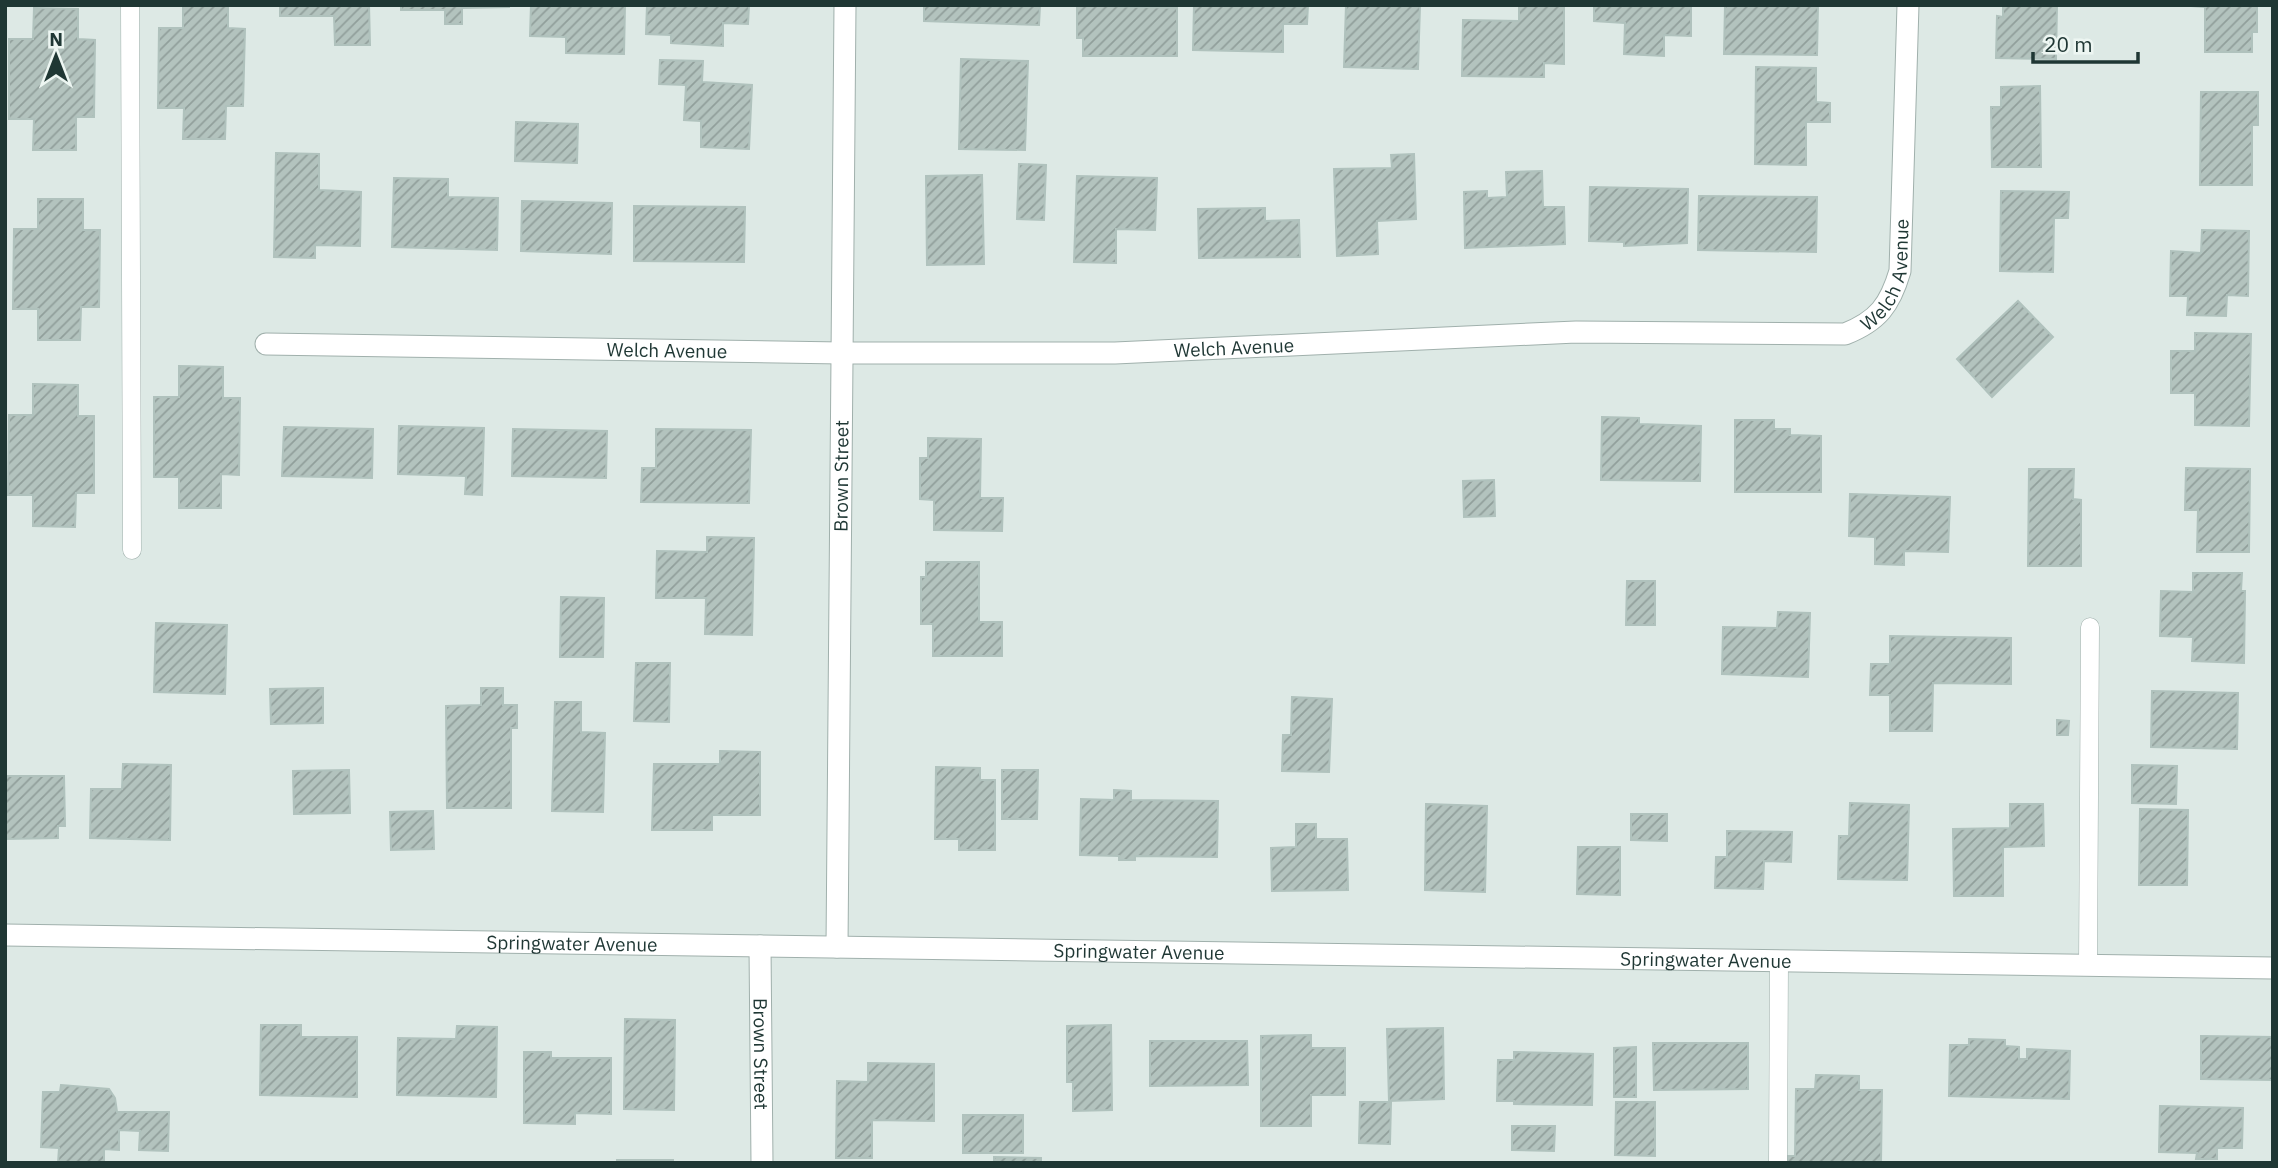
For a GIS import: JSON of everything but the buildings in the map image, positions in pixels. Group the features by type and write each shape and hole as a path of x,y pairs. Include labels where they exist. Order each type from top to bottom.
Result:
{"street":[{"name":"Brown Street","path":"836,947 845,5"},
{"name":"Welch Avenue","path":"266,344 842,353 1115,353 1576,332 1845,334 1870,324 1893,294 1900,271 1908,5"},
{"name":"Springwater Avenue","path":"5,935 2273,968"},
{"name":"Brown Street","path":"760,946 762,1163"}],"lane":[{"path":"130,5 132,550"},
{"path":"2088,965 2090,627"},
{"path":"1778,1163 1779,961"}]}
